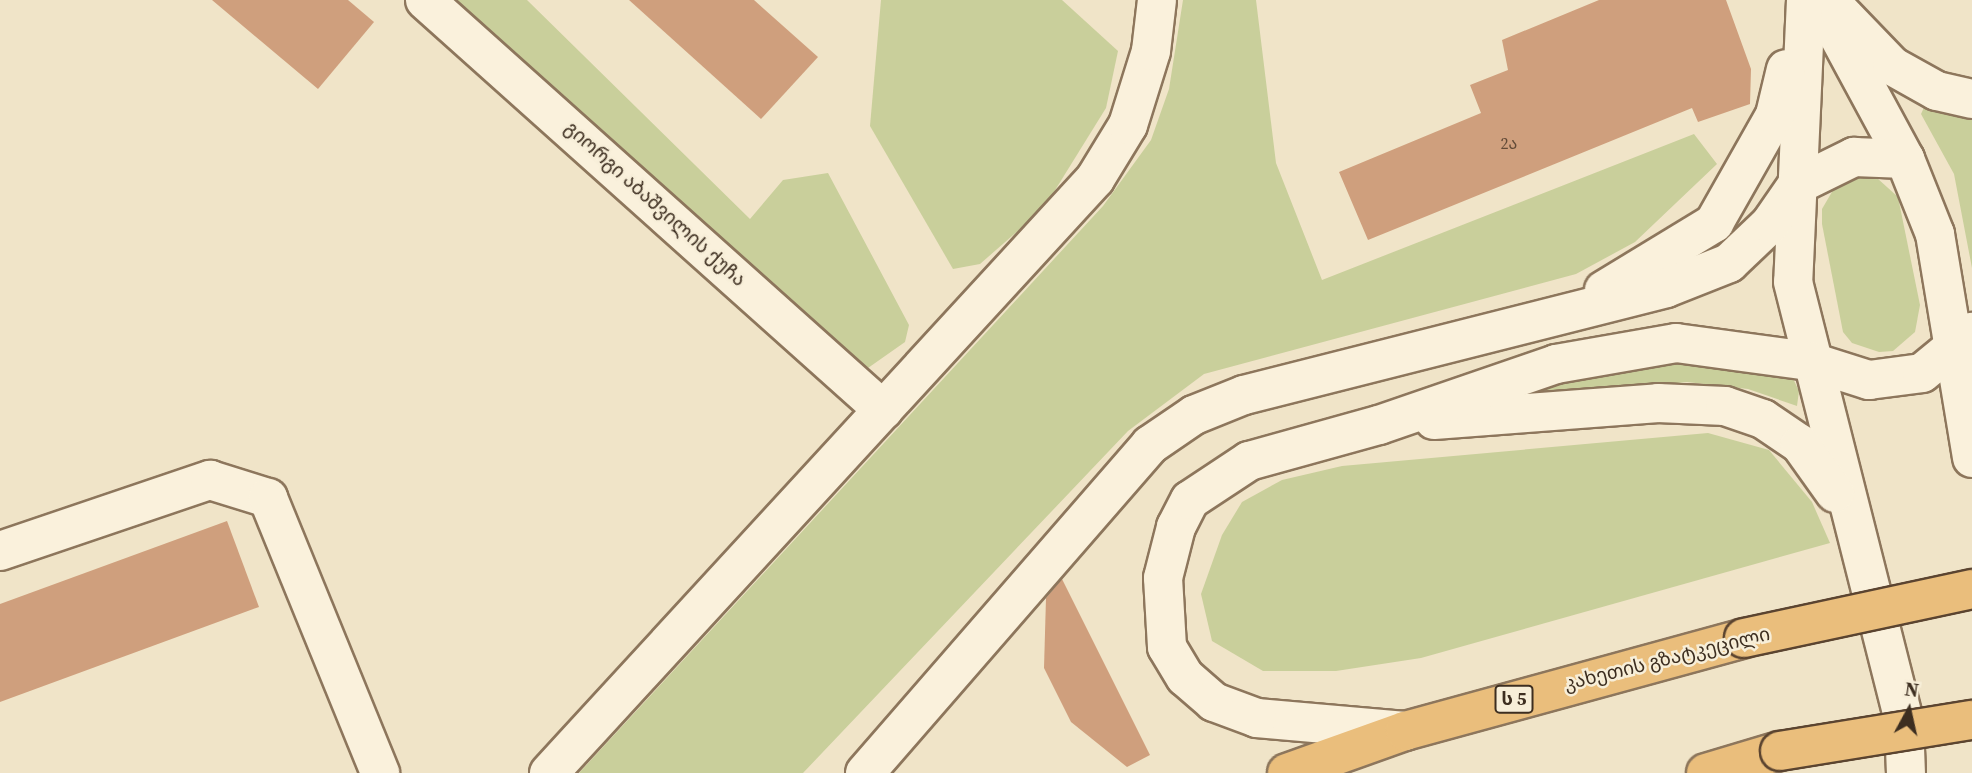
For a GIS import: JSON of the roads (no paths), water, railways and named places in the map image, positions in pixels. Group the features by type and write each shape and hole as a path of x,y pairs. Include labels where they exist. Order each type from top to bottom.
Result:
{"highway":[{"name":"კახეთის გზატკეცილი","path":"1287,773 1405,731 1744,638 1972,589"},
{"path":"1706,773 1780,751 1972,720"}],"main road":[{"name":"გიორგი აბაშვილის ქუჩა","path":"425,0 883,410"},
{"path":"549,773 1095,179 1128,125 1151,51 1157,0"},
{"path":"1804,0 1793,282 1809,361 1904,722 1906,773"},
{"path":"1539,321 1631,277 1714,223 1775,115 1804,0"},
{"path":"1819,0 1905,159 1935,234 1962,340 1972,458"},
{"path":"1828,0 1892,66 1937,91 1972,99"},
{"path":"865,773 1150,445 1183,423 1244,395 1666,288 1729,263 1770,224 1797,185 1854,157 1905,159"},
{"path":"1405,731 1257,718 1214,702 1185,677 1167,647 1163,578 1176,527 1190,500 1249,461 1379,425 1556,364 1676,343 1809,361 1869,380 1922,373 1962,340"},
{"path":"1379,425 1658,403 1725,406 1763,419 1800,444 1848,511"},
{"path":"0,551 210,480 268,498 380,773"}]}
